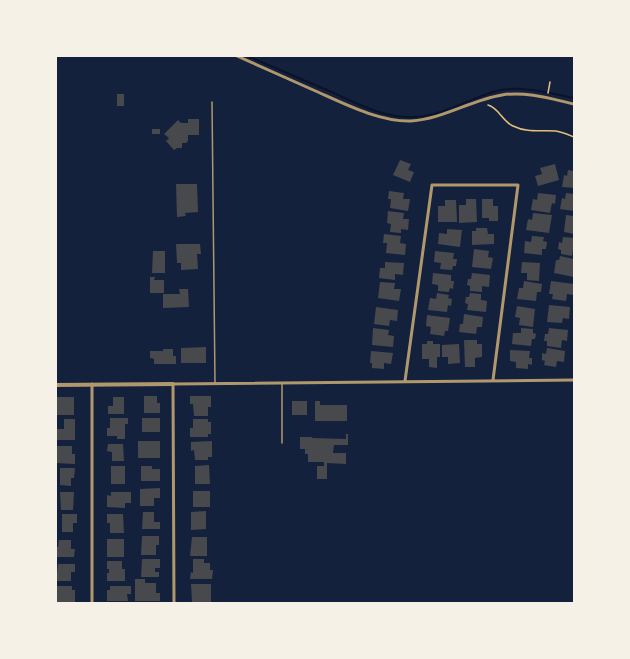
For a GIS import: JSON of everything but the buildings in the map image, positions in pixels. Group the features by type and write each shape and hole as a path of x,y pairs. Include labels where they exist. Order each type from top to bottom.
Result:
{"street":[{"path":"237,56 340,102 390,119 410,121 432,118 472,103 508,94 574,104"},
{"path":"405,381 432,185 518,185 493,380"},
{"path":"56,384 574,380"},
{"path":"92,384 92,603"},
{"path":"173,384 174,603"}],"lane":[{"path":"212,102 215,383"},
{"path":"282,383 282,443"}],"path":[{"path":"549,82 549,90"},
{"path":"485,104 493,106 512,126 534,131 557,131 574,137"}],"waterway":[{"path":"247,56 369,109 403,117 434,114 483,95 503,90 534,90 574,98"}]}
